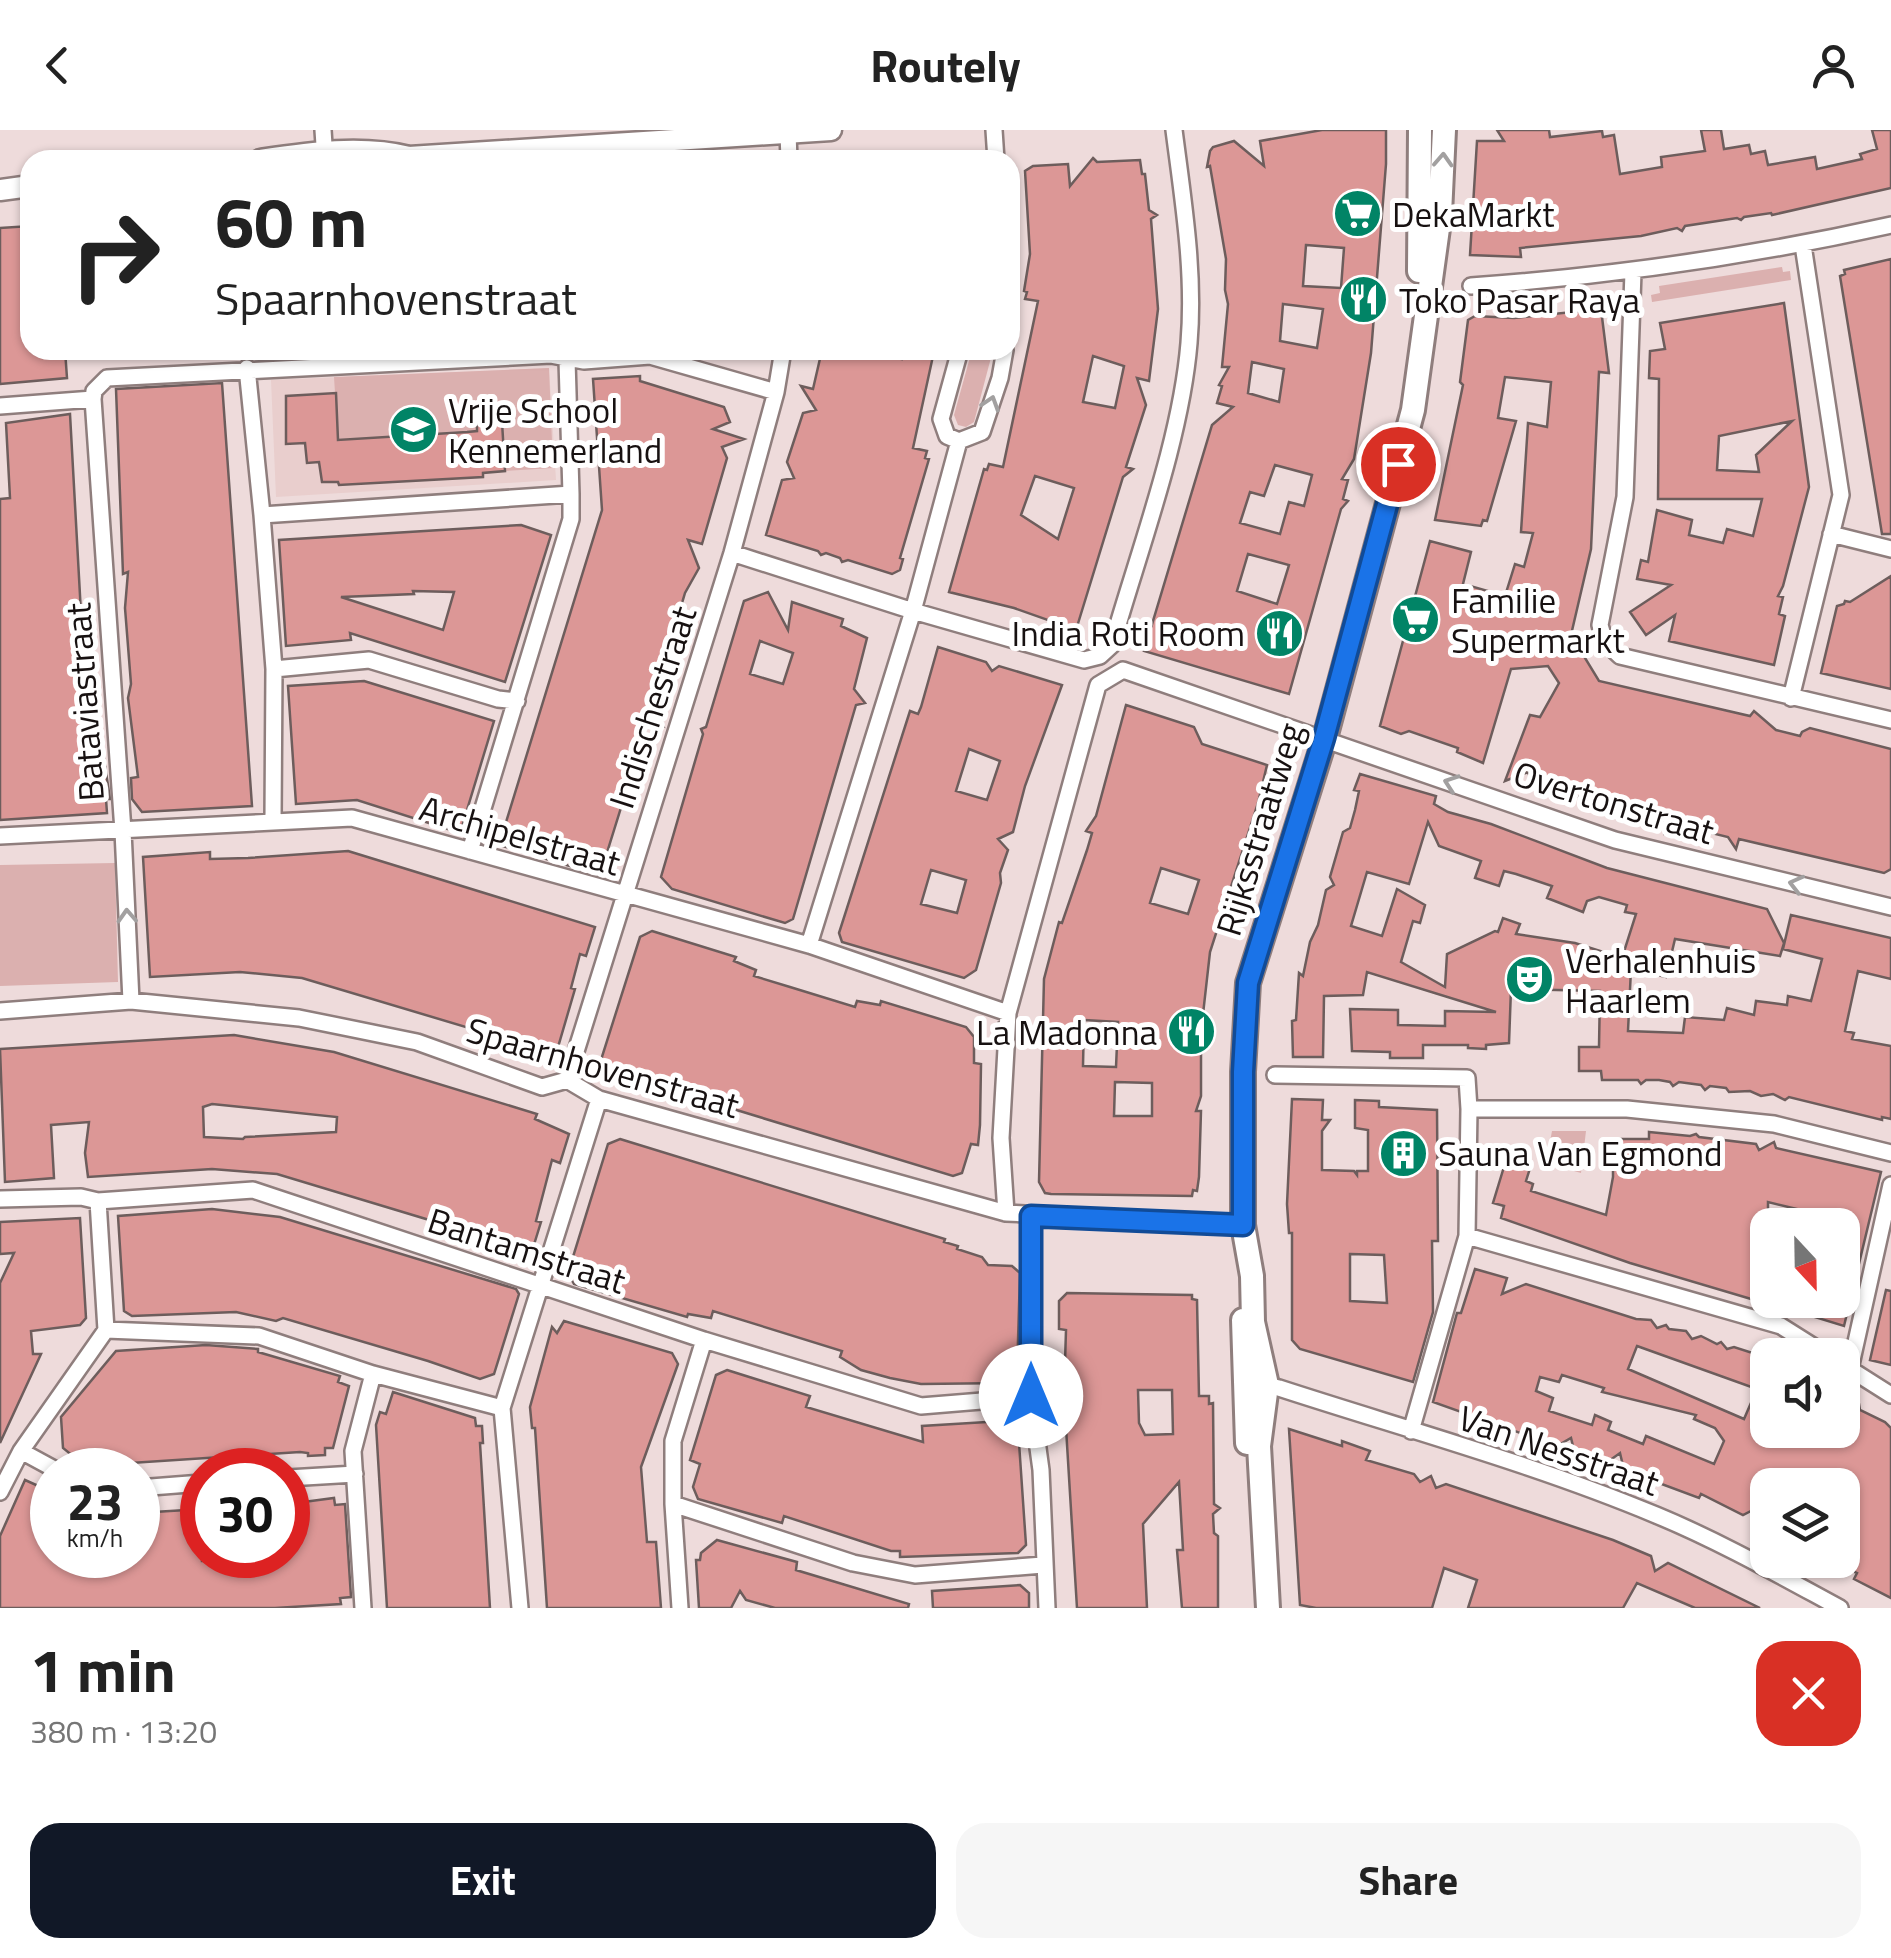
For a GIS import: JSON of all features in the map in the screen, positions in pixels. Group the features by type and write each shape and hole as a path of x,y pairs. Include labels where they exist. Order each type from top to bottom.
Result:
{"main road":[{"name":"Rijksstraatweg","path":"1406,430 1404,409 1420,241 1420,130"},
{"name":"Rijksstraatweg","path":"1268,1608 1252,1276 1243,1225 1243,1072 1248,983 1324,738 1413,410 1438,232 1444,130"},
{"name":"Rijksstraatweg","path":"1256,1383 1257,1608"}],"street":[{"path":"501,150 693,134 831,130"},
{"path":"732,553 1084,660 1100,656 1112,645 1180,409 1189,342 1191,271 1174,130"},
{"path":"788,133 789,150"},
{"path":"1471,286 1633,272 1803,245 1891,225"},
{"path":"1792,698 1841,495 1803,245"},
{"path":"1633,272 1625,497 1600,624 1605,642 1620,656 1891,720"},
{"path":"0,406 93,399 94,390 107,378 312,360"},
{"path":"470,851 571,519 567,360"},
{"path":"664,360 776,392"},
{"name":"Indischestraat","path":"567,1080 732,553 781,360"},
{"path":"957,360 941,419 948,436 959,441 982,432 1002,360"},
{"path":"247,368 274,669 273,820"},
{"name":"Bataviastraat","path":"93,399 131,1001"},
{"path":"809,946 913,611 959,441"},
{"path":"262,515 571,494"},
{"path":"1831,534 1891,549"},
{"path":"274,669 369,660 517,701"},
{"name":"Overtonstraat","path":"1008,1013 1098,685 1122,670 1615,840 1891,907"},
{"name":"Archipelstraat","path":"0,836 352,818 809,946 1008,1013"},
{"name":"Spaarnhovenstraat","path":"0,1011 131,1001 299,1018 418,1042 542,1087 567,1080 599,1099 1006,1213 1243,1225"},
{"path":"1006,1213 1002,1138 1008,1013"},
{"path":"1274,1075 1468,1078 1466,1236 1411,1431"},
{"path":"520,1608 502,1408 599,1099"},
{"path":"1469,1109 1627,1110 1756,1122 1891,1153"},
{"path":"1853,1338 1891,1184"},
{"name":"Bantamstraat","path":"0,1200 80,1197 98,1201 253,1190 542,1288 921,1406 1031,1396"},
{"path":"0,1492 21,1452 106,1330 98,1201"},
{"path":"1031,1216 1031,1396 1041,1470 1046,1608"},
{"path":"1466,1236 1782,1326 1801,1338"},
{"path":"106,1330 259,1336 373,1374 502,1408"},
{"path":"680,1608 672,1504 673,1440 704,1340"},
{"path":"362,1608 353,1452 373,1374"},
{"path":"1860,1376 1891,1395"},
{"name":"Van Nesstraat","path":"1256,1383 1591,1490 1738,1553 1840,1608"},
{"path":"21,1452 30,1457"},
{"path":"310,1477 355,1474"},
{"path":"672,1504 853,1562 916,1574 1043,1566"}],"shaded area":[{"path":"1782,267 1783,272 1790,271 1791,280 1652,302 1651,295 1660,293 1659,286"},
{"path":"969,360 990,360 974,422 966,427 958,425 954,415"},
{"name":"Vrije School Kennemerland","path":"549,368 556,480 276,497 271,380"},
{"path":"549,368 553,468 505,471 502,422 479,423 477,431 338,440 334,377"},
{"path":"115,863 118,982 0,986 0,865"},
{"path":"1552,1131 1586,1131 1581,1173 1546,1163"}],"building":[{"path":"1322,130 1386,130 1371,353 1354,459 1342,479 1348,480 1343,499 1348,501 1341,509 1289,694 1144,651 1212,425 1233,407 1217,403 1222,386 1219,385 1229,367 1222,367 1228,304 1226,259 1210,166 1207,167 1210,151 1234,141 1264,166 1260,141","holes":["1306,245 1344,248 1341,288 1303,286","1283,304 1323,309 1317,348 1280,341","1252,362 1284,369 1279,402 1248,393","1275,465 1312,475 1304,506 1289,502 1280,534 1240,523 1250,492 1264,496","1248,554 1289,565 1277,604 1237,591"]},
{"path":"1497,130 1549,130 1550,137 1602,131 1603,137 1614,135 1620,174 1662,167 1661,157 1705,151 1701,130 1721,130 1724,149 1749,145 1751,154 1765,151 1768,165 1815,157 1817,169 1862,159 1860,154 1877,149 1872,130 1891,130 1891,188 1772,215 1685,226 1682,231 1677,228 1641,236 1520,248 1521,257 1470,255 1477,141 1504,141"},
{"path":"1093,158 1097,162 1140,160 1149,210 1157,215 1151,219 1158,309 1149,381 1137,378 1146,405 1126,467 1133,469 1123,477 1076,630 1014,608 949,592 984,469 989,464 1003,467 1038,301 1025,299 1024,291 1030,254 1025,171 1033,166 1068,164 1070,186","holes":["1093,356 1124,366 1115,408 1083,402","1035,476 1074,488 1058,539 1021,515"]},
{"path":"20,227 20,360 66,360 67,378 0,384 0,228"},
{"path":"1891,259 1891,534 1882,534 1840,276 1845,274 1844,270"},
{"path":"1784,303 1809,487 1778,596 1783,597 1779,614 1785,616 1774,665 1669,641 1675,615 1646,635 1630,612 1671,585 1637,579 1641,560 1648,562 1657,510 1692,520 1689,535 1723,543 1727,529 1753,536 1762,499 1658,499 1659,379 1649,378 1650,351 1665,349 1660,323","holes":["1792,421 1756,455 1759,472 1717,470 1719,436"]},
{"path":"1601,309 1609,373 1599,372 1591,549 1571,635 1599,681 1750,716 1754,711 1776,730 1800,736 1810,728 1891,749 1891,869 1884,873 1739,839 1736,849 1728,837 1679,825 1665,833 1668,822 1645,816 1640,820 1637,815 1621,811 1616,804 1605,809 1598,795 1588,800 1531,780 1528,772 1505,781 1530,715 1540,717 1559,683 1548,666 1511,669 1483,763 1457,752 1458,748 1409,731 1401,734 1380,726 1430,541 1471,552 1463,584 1505,596 1515,564 1524,567 1533,533 1521,532 1528,423 1547,427 1551,382 1505,377 1498,418 1516,421 1487,521 1483,520 1481,526 1435,520 1463,385 1460,382 1468,320 1475,316 1514,318"},
{"path":"820,360 932,360 913,448 927,451 925,458 929,459 900,558 900,570 892,574 848,560 842,562 826,553 821,555 766,535 782,480 794,478 787,462 803,413 816,410 801,386 813,389"},
{"path":"640,376 640,381 724,407 730,422 713,429 744,439 722,447 727,458 702,544 688,540 699,568 685,593 653,701 663,726 648,721 600,875 499,845 602,510 593,379"},
{"path":"222,383 252,806 142,812 132,799 131,778 138,777 128,698 128,572 123,574 116,389"},
{"path":"336,393 338,440 477,431 477,423 502,422 505,471 483,473 483,477 339,485 322,482 319,462 307,463 305,443 286,444 286,396"},
{"path":"70,414 86,704 91,752 103,752 110,799 106,799 107,813 0,820 0,499 10,498 6,423"},
{"path":"521,525 551,535 505,682 350,633 351,640 286,646 279,540","holes":["413,591 454,592 443,630 341,597 414,594"]},
{"path":"1891,576 1891,689 1821,673 1837,606"},
{"path":"768,592 788,630 792,602 843,619 841,626 867,638 854,689 865,703 856,705 793,919 785,923 672,889 661,877 703,734 701,729 706,727 744,601","holes":["760,641 793,653 783,684 750,674"]},
{"path":"938,647 986,662 992,671 999,666 1062,685 1025,786 1013,832 998,839 1008,850 1000,873 1001,883 976,970 964,978 842,942 839,933 910,711 918,714","holes":["969,749 1000,761 987,800 956,791","931,870 966,880 957,913 921,904"]},
{"path":"364,681 494,721 460,833 357,800 296,804 288,686"},
{"path":"1126,705 1194,727 1202,744 1267,765 1210,952 1201,1032 1201,1096 1196,1111 1201,1111 1199,1177 1192,1196 1051,1194 1045,1193 1039,1182 1044,979 1059,922 1062,923 1092,833 1086,831 1096,816","holes":["1161,868 1199,880 1188,914 1150,903","1084,1020 1118,1022 1116,1067 1083,1066","1115,1082 1152,1083 1152,1116 1114,1116"]},
{"path":"1360,774 1436,796 1434,804 1448,812 1607,868 1767,909 1784,943 1780,956 1675,939 1666,977 1631,969 1628,1031 1683,1033 1685,1017 1724,1020 1727,1008 1754,1015 1756,1001 1787,1005 1788,996 1811,1001 1822,959 1783,949 1791,915 1891,938 1891,979 1858,971 1845,1031 1854,1033 1852,1039 1891,1046 1891,1119 1789,1097 1785,1100 1773,1094 1729,1092 1710,1086 1705,1090 1701,1085 1679,1082 1673,1086 1659,1080 1641,1084 1638,1080 1602,1080 1601,1071 1579,1071 1579,1047 1599,1047 1600,991 1511,989 1509,1043 1486,1045 1486,1049 1423,1045 1423,1058 1390,1058 1390,1052 1352,1051 1350,1009 1398,1010 1398,1025 1445,1026 1445,1011 1496,1012 1367,972 1363,995 1324,996 1323,1057 1293,1057 1292,1021 1296,1020 1299,973 1303,976 1326,890 1334,885 1330,877 1343,832 1350,828 1355,810 1359,791 1354,790","holes":["1428,822 1439,846 1481,861 1475,878 1499,886 1504,871 1552,886 1547,898 1583,912 1587,901 1599,897 1627,905 1625,912 1636,914 1622,958 1575,943 1516,934 1520,924 1503,918 1498,932 1447,954 1445,987 1401,962 1413,921 1420,923 1425,905 1397,889 1382,936 1351,926 1367,872 1409,884"]},
{"path":"348,851 595,927 586,956 580,954 571,988 575,989 556,1054 302,978 240,972 150,977 143,857 210,852 210,859 248,858"},
{"path":"652,931 736,957 734,961 756,970 754,976 855,1007 857,1001 880,1005 881,1001 966,1027 974,1037 974,1063 981,1064 980,1125 978,1145 971,1144 962,1173 953,1176 605,1070 600,1063 640,937"},
{"path":"234,1035 334,1052 537,1114 535,1119 569,1134 560,1163 552,1160 532,1251 277,1174 212,1169 88,1177 85,1153 89,1122 51,1125 54,1178 5,1182 0,1049","holes":["212,1104 337,1117 336,1132 243,1139 204,1137 203,1107"]},
{"path":"1292,1099 1323,1100 1322,1120 1330,1120 1322,1131 1322,1170 1354,1171 1357,1175 1357,1171 1368,1171 1368,1130 1355,1128 1355,1100 1379,1101 1379,1107 1437,1110 1438,1241 1432,1241 1433,1312 1413,1382 1300,1349 1292,1340 1292,1233 1287,1204","holes":["1350,1254 1384,1255 1387,1303 1350,1301"]},
{"path":"1649,1132 1696,1134 1756,1144 1759,1150 1774,1142 1776,1148 1881,1172 1860,1259 1860,1208 1793,1208 1768,1202 1768,1208 1750,1208 1750,1299 1630,1263 1501,1218 1504,1206 1493,1203 1507,1157 1531,1165 1526,1181 1533,1184 1531,1191 1606,1215 1613,1177 1613,1139 1649,1139"},
{"path":"620,1139 945,1239 957,1249 982,1257 988,1265 1012,1266 1020,1273 1017,1374 1008,1383 921,1384 890,1378 861,1370 840,1357 842,1351 713,1311 711,1318 688,1314 687,1317 574,1284 568,1273 608,1144"},
{"path":"212,1209 280,1217 516,1289 519,1294 494,1374 480,1379 283,1318 276,1321 236,1312 132,1316 124,1311 118,1216"},
{"path":"80,1218 86,1318 80,1325 31,1331 33,1354 41,1354 0,1443 0,1283 14,1253 0,1254 0,1222"},
{"path":"1475,1269 1507,1278 1502,1294 1526,1284 1636,1319 1651,1320 1657,1328 1666,1325 1686,1331 1692,1339 1701,1336 1717,1344 1721,1342 1727,1349 1750,1352 1750,1386 1637,1346 1628,1369 1744,1419 1750,1405 1750,1448 1860,1448 1860,1410 1885,1422 1891,1428 1891,1598 1854,1579 1860,1578 1860,1468 1750,1468 1750,1512 1743,1515 1701,1494 1699,1498 1624,1470 1620,1453 1606,1463 1574,1450 1571,1438 1557,1446 1433,1402 1457,1313 1461,1313","holes":["1562,1375 1604,1388 1602,1392 1696,1415 1694,1419 1715,1428 1724,1441 1714,1464 1646,1436 1643,1444 1608,1430 1611,1422 1595,1415 1592,1425 1549,1411 1553,1398 1536,1391 1540,1377 1559,1382"]},
{"path":"1886,1290 1891,1291 1891,1365 1870,1360"},
{"path":"1067,1293 1192,1295 1197,1300 1199,1396 1209,1396 1209,1404 1213,1403 1214,1504 1220,1508 1213,1514 1214,1533 1218,1536 1218,1608 1182,1608 1177,1550 1183,1550 1179,1482 1143,1524 1147,1608 1077,1608 1064,1395 1066,1330 1059,1329 1059,1301","holes":["1138,1390 1172,1390 1173,1434 1145,1435 1139,1423"]},
{"path":"1818,1318 1846,1318 1844,1326"},
{"path":"564,1321 672,1353 678,1364 641,1467 647,1542 656,1542 661,1608 547,1608 535,1428 530,1407 552,1327 557,1333"},
{"path":"206,1345 258,1349 340,1376 338,1382 349,1386 333,1448 325,1448 325,1455 310,1456 310,1448 180,1448 180,1460 160,1461 160,1448 63,1448 61,1417 116,1351"},
{"path":"727,1370 810,1396 806,1407 923,1442 922,1426 1012,1423 1018,1428 1026,1545 1018,1553 900,1557 900,1551 784,1516 782,1523 698,1499 693,1487 700,1464 690,1460 716,1375"},
{"path":"393,1392 475,1418 476,1426 482,1426 490,1608 387,1608 376,1425 380,1412 386,1414"},
{"path":"1289,1429 1370,1451 1366,1460 1414,1474 1420,1482 1431,1476 1436,1488 1446,1484 1613,1540 1651,1556 1655,1571 1668,1563 1760,1608 1695,1608 1637,1583 1623,1608 1468,1608 1477,1580 1444,1568 1432,1608 1300,1605"},
{"path":"25,1480 30,1482 30,1578 160,1578 160,1512 180,1510 180,1578 310,1578 310,1501 334,1498 335,1505 345,1504 351,1597 340,1598 341,1604 275,1608 0,1608 0,1536"},
{"path":"717,1540 797,1562 796,1570 909,1604 908,1608 775,1608 746,1600 740,1591 731,1608 699,1608 696,1560"},
{"path":"1020,1585 1029,1593 1029,1608 933,1608 932,1591"}],"place":[{"name":"DekaMarkt","path":"1357,214"},
{"name":"Toko Pasar Raya","path":"1364,300"},
{"name":"Vrije School Kennemerland","path":"413,430"},
{"name":"Familie Supermarkt","path":"1416,620"},
{"name":"India Roti Room","path":"1280,633"},
{"name":"Verhalenhuis Haarlem","path":"1530,980"},
{"name":"La Madonna","path":"1192,1032"},
{"name":"Sauna Van Egmond","path":"1403,1153"}],"route":[{"path":"1031,1396 1031,1216 1243,1225 1244,1018 1248,983 1324,738 1398,464"}]}
